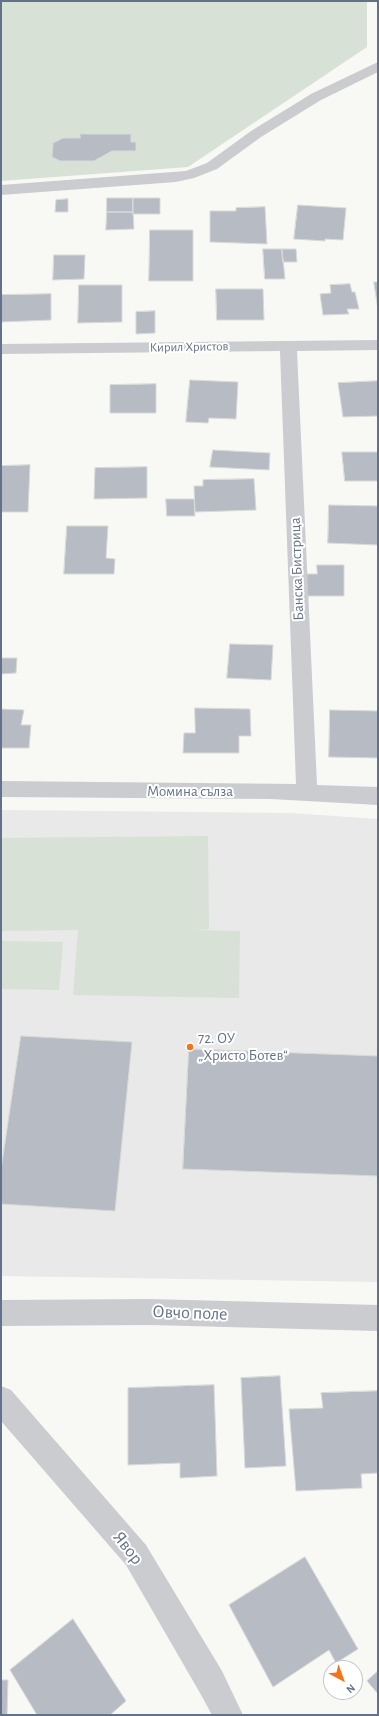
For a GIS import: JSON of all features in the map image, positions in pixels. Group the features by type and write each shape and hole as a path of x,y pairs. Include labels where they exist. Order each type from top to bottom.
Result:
{"street":[{"path":"1,190 176,177 202,171 212,166 256,134 316,97 378,66"},
{"name":"Кирил Христов","path":"1,349 378,345"},
{"name":"Банска Бистрица","path":"288,346 306,792"},
{"name":"Момина сълза","path":"1,789 306,792 378,796"},
{"name":"Овчо поле","path":"1,1313 150,1312 378,1318"},
{"name":"Явор","path":"1,1400 136,1555 211,1682 228,1715"}],"shaded area":[{"path":"1,1 367,1 367,47 188,167 1,181"},
{"name":"72. ОУ „Христо Ботев“","path":"1,810 290,813 378,819 378,1282 1,1276"},
{"path":"208,836 209,929 191,930 240,931 239,998 73,995 78,930 1,931 1,838"},
{"path":"1,941 63,942 59,990 1,989"}],"building":[{"path":"80,134 131,134 131,142 136,142 136,151 112,151 94,161 60,161 52,157 53,143 63,138 80,138"},
{"path":"107,198 133,198 133,212 107,212"},
{"path":"133,198 160,198 160,214 133,214"},
{"path":"68,199 68,212 55,212 56,200"},
{"path":"298,205 346,208 343,240 325,239 325,241 294,239"},
{"path":"265,207 267,244 210,242 210,211 236,211 236,208"},
{"path":"107,212 133,212 134,229 106,230"},
{"path":"150,230 193,230 193,281 149,281"},
{"path":"263,249 282,249 285,279 265,279"},
{"path":"282,249 296,249 297,262 283,262"},
{"path":"54,255 85,255 84,279 53,280"},
{"path":"374,282 378,282 378,309"},
{"path":"350,284 352,292 355,292 359,309 347,309 349,314 323,315 320,294 331,293 330,285"},
{"path":"79,285 122,285 122,322 78,323"},
{"path":"216,289 263,289 264,320 217,320"},
{"path":"51,294 51,320 1,322 1,295"},
{"path":"155,311 155,333 136,334 136,312"},
{"path":"190,380 238,382 236,419 209,418 208,423 186,422"},
{"path":"378,381 378,416 343,417 338,383"},
{"path":"156,384 156,413 110,413 110,385"},
{"path":"213,450 270,453 269,470 210,467"},
{"path":"342,452 378,452 378,481 345,481"},
{"path":"30,465 28,512 1,512 1,466"},
{"path":"147,467 147,498 94,499 95,468"},
{"path":"254,479 256,510 195,512 194,486 203,486 203,480"},
{"path":"166,499 194,499 195,516 167,516"},
{"path":"329,505 378,506 378,545 328,543"},
{"path":"67,526 108,526 106,558 115,559 114,574 64,574"},
{"path":"317,565 344,565 344,596 307,596 306,574 317,574"},
{"path":"230,644 273,645 271,680 227,678"},
{"path":"1,658 17,658 16,673 1,674"},
{"path":"195,708 250,709 251,736 239,736 239,753 183,753 184,733 195,733"},
{"path":"1,709 24,710 21,725 31,725 29,748 1,748"},
{"path":"330,710 378,711 378,758 329,757"},
{"path":"21,1036 132,1042 115,1211 1,1204 1,1170"},
{"path":"189,1049 378,1056 378,1176 183,1169"},
{"path":"280,1376 286,1466 245,1468 241,1378"},
{"path":"214,1385 217,1476 180,1478 180,1463 128,1465 128,1388"},
{"path":"378,1391 378,1473 361,1474 362,1488 296,1491 289,1409 323,1408 321,1393"},
{"path":"305,1557 358,1649 341,1660 334,1660 329,1650 273,1687 229,1605"},
{"path":"73,1619 126,1701 110,1715 37,1715 10,1670"},
{"path":"378,1671 378,1694 367,1681"},
{"path":"1,1680 8,1680 7,1715 1,1715"}],"place":[{"name":"72. ОУ „Христо Ботев“","path":"190,1047"}]}
